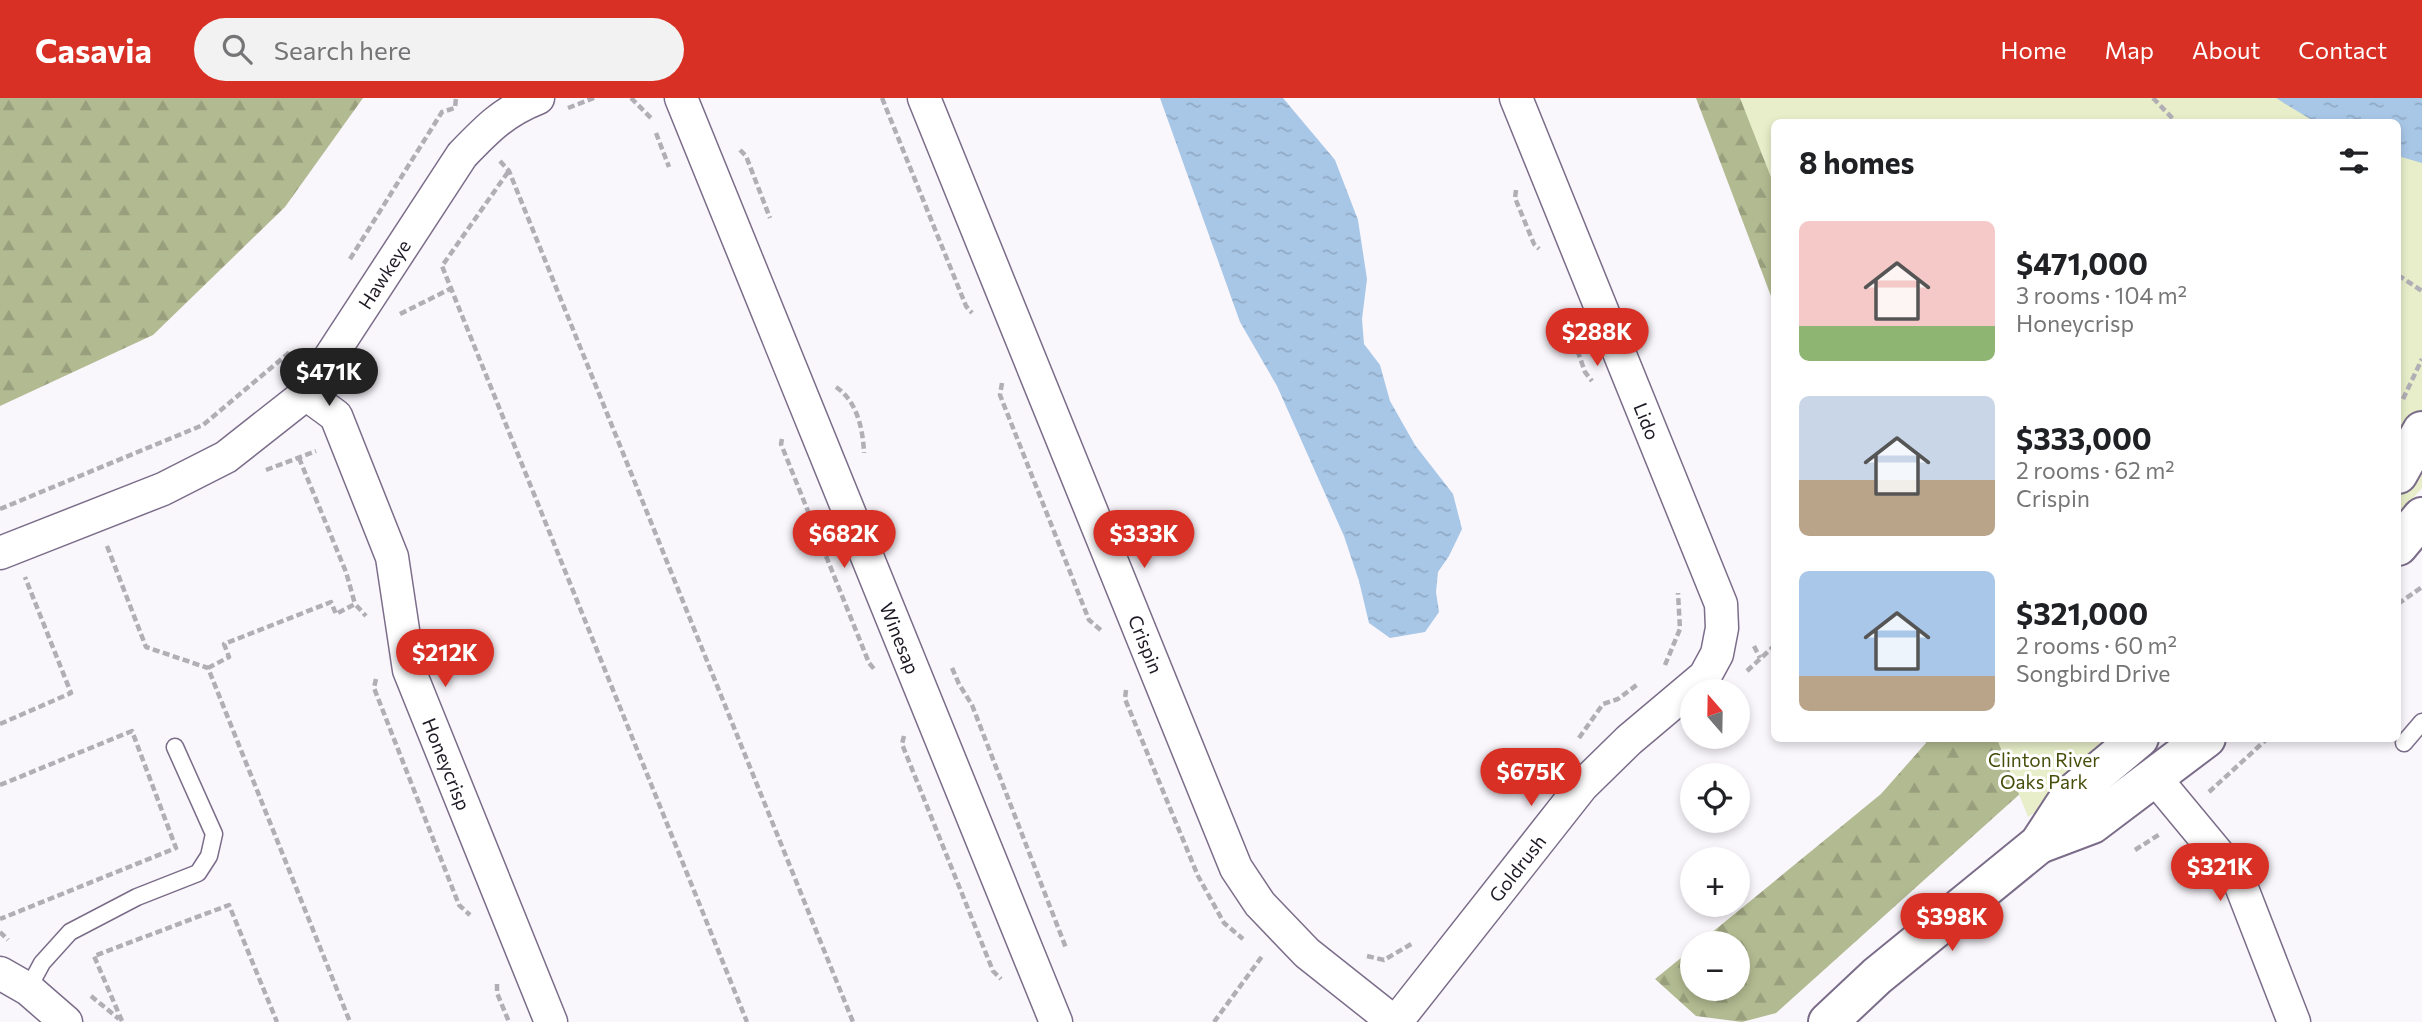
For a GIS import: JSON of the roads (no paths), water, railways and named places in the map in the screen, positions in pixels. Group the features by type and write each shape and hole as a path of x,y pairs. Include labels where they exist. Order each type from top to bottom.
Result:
{"main road":[{"path":"2401,469 2422,432"},
{"path":"2401,542 2422,517"},
{"path":"1828,1022 1877,976 2039,844 2071,794 2134,742"},
{"path":"2039,844 2092,824 2201,742"}],"street":[{"name":"Winesap","path":"681,98 1056,1022"},
{"name":"Crispin","path":"924,98 1236,868 1260,904 1307,953 1395,1022"},
{"name":"Lido","path":"1516,98 1721,604 1722,628"},
{"name":"Hawkeye","path":"0,552 163,489 226,457 306,394 462,155 486,130 513,108 547,105"},
{"name":"Honeycrisp","path":"306,394 336,416 392,557 409,670 551,1022"},
{"name":"Goldrush","path":"1395,1022 1582,786 1629,740 1705,676 1717,654 1722,628"},
{"path":"2155,778 2238,878 2294,1022"},
{"path":"0,973 27,989 66,1022"}],"lane":[{"path":"2404,743 2422,722"},
{"path":"27,989 42,963 70,932 137,898 198,873 209,856 214,834 175,747"}],"water":[{"path":"1160,98 1283,98 1335,160 1358,220 1367,279 1362,319 1364,344 1380,365 1390,401 1415,445 1453,494 1462,529 1438,572 1436,592 1439,612 1425,632 1390,638 1369,623 1344,536 1277,386 1240,322"},
{"path":"2276,98 2422,98 2422,163 2401,157 2401,119 2310,119"}],"park label":[{"name":"Clinton River Oaks Park","path":"2044,770"}]}
